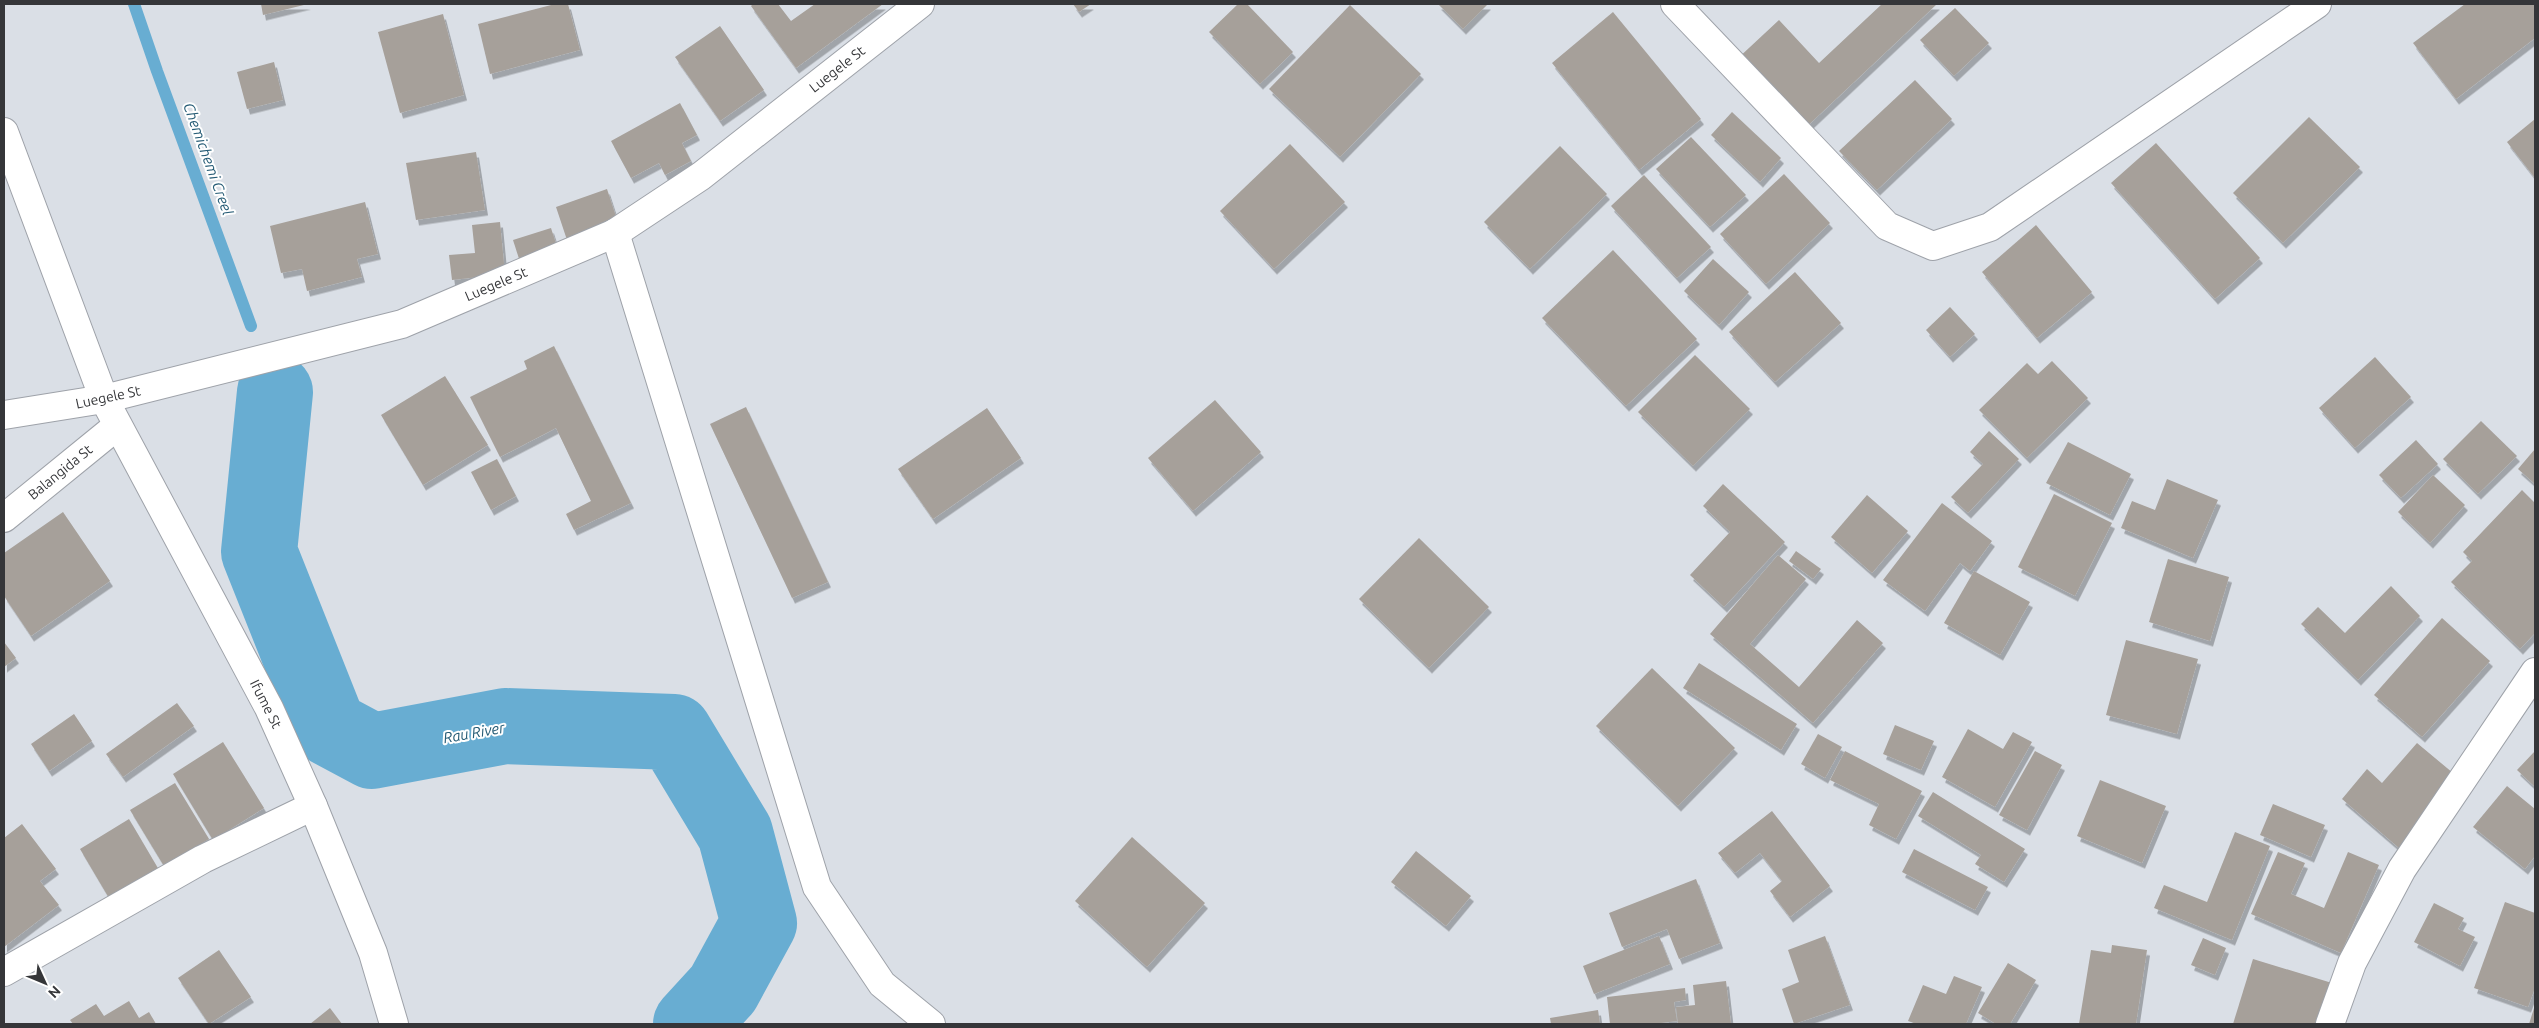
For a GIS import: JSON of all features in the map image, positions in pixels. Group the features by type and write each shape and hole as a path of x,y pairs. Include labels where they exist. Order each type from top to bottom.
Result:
{"street":[{"name":"Luegele St","path":"4,415 104,399 402,324 615,233 700,176 920,4"},
{"path":"1675,4 1887,226 1933,246 1990,227 2317,4"},
{"name":"Ifume St","path":"4,132 104,399 269,708 313,806 373,953 394,1024"},
{"path":"615,233 817,887 882,984 931,1024"},
{"name":"Balangida St","path":"4,518 117,426"},
{"path":"2330,1024 2352,963 2402,869 2535,672"},
{"path":"4,972 203,859 313,806"}],"building":[{"path":"261,4 308,4 263,15"},
{"path":"555,4 568,4 580,50 490,74 478,24"},
{"path":"753,4 778,4 791,21 815,4 883,4 796,68 751,6"},
{"path":"1073,4 1091,4 1079,12"},
{"path":"1238,4 1247,4 1293,52 1260,84 1209,32"},
{"path":"1438,4 1488,4 1463,29"},
{"path":"1882,4 1937,4 1801,132 1735,61 1779,20 1819,63"},
{"path":"2465,4 2535,4 2535,38 2456,99 2413,43"},
{"path":"1350,5 1421,74 1340,157 1269,89"},
{"path":"1955,8 1989,43 1954,76 1920,40"},
{"path":"1613,12 1701,119 1639,170 1552,63"},
{"path":"443,14 464,95 400,113 378,32"},
{"path":"720,26 764,90 720,121 675,57"},
{"path":"274,62 283,100 247,109 237,72"},
{"path":"1915,80 1952,119 1877,190 1839,151"},
{"path":"680,103 697,135 682,143 691,161 665,175 659,163 631,178 611,141"},
{"path":"1732,112 1781,158 1760,182 1711,135"},
{"path":"2309,117 2360,167 2283,243 2233,193"},
{"path":"2535,119 2535,178 2507,142"},
{"path":"1691,137 1746,195 1710,227 1656,169"},
{"path":"2156,143 2260,258 2215,299 2111,183"},
{"path":"1290,144 1345,202 1274,269 1220,211"},
{"path":"1560,146 1607,194 1530,269 1484,222"},
{"path":"476,152 485,210 416,220 406,163"},
{"path":"1784,174 1830,223 1766,284 1720,234"},
{"path":"1644,175 1711,247 1677,278 1611,206"},
{"path":"607,189 620,229 569,246 556,207"},
{"path":"365,202 378,254 357,259 362,277 307,291 302,269 281,273 270,226"},
{"path":"500,222 505,274 452,280 449,255 475,253 472,225"},
{"path":"2036,225 2092,292 2037,338 1982,272"},
{"path":"551,228 559,253 521,265 513,240"},
{"path":"1613,250 1697,339 1626,406 1542,318"},
{"path":"1713,259 1749,292 1719,325 1684,291"},
{"path":"1795,272 1841,323 1775,382 1729,332"},
{"path":"1950,307 1975,334 1950,357 1926,330"},
{"path":"554,346 631,503 574,530 566,514 591,501 556,428 500,457 470,397 527,369 524,361"},
{"path":"1695,355 1750,409 1693,466 1638,412"},
{"path":"2375,357 2411,397 2355,448 2319,408"},
{"path":"2052,361 2088,398 2027,458 1979,410 2027,363 2038,374"},
{"path":"445,376 488,445 423,485 381,415"},
{"path":"1215,400 1261,452 1193,511 1148,458"},
{"path":"746,407 828,582 792,598 710,424"},
{"path":"987,408 1021,458 933,519 898,469"},
{"path":"2481,421 2517,456 2478,494 2443,459"},
{"path":"1989,431 2019,459 1968,513 1951,497 1983,464 1970,452"},
{"path":"2416,440 2438,464 2401,498 2379,475"},
{"path":"2068,442 2131,474 2110,515 2046,483"},
{"path":"2535,449 2535,484 2518,469"},
{"path":"497,459 516,496 491,510 471,472"},
{"path":"2433,475 2465,505 2430,543 2398,512"},
{"path":"2167,479 2218,500 2193,558 2121,528 2132,501 2155,510"},
{"path":"1723,484 1785,542 1724,607 1690,575 1730,532 1703,506"},
{"path":"2522,490 2535,503 2535,633 2520,649 2451,582 2472,561 2463,552"},
{"path":"2054,494 2112,523 2075,596 2018,567"},
{"path":"1867,495 1908,531 1872,573 1831,537"},
{"path":"1942,503 1992,541 1970,571 1960,563 1925,611 1883,580"},
{"path":"63,512 110,581 31,636 4,596 4,553"},
{"path":"1419,538 1489,607 1429,668 1359,599"},
{"path":"1796,551 1821,569 1813,579 1789,561"},
{"path":"1778,555 1806,579 1750,644 1799,687 1857,620 1883,643 1813,723 1710,634"},
{"path":"2168,559 2229,577 2210,641 2149,622"},
{"path":"1974,571 2030,602 2000,655 1944,623"},
{"path":"2391,586 2420,616 2358,680 2301,624 2318,607 2345,633"},
{"path":"2442,618 2490,661 2422,737 2374,695"},
{"path":"2126,640 2198,659 2177,734 2106,715"},
{"path":"4,642 16,658 4,667"},
{"path":"1699,663 1797,724 1781,750 1683,688"},
{"path":"1652,668 1735,748 1678,806 1596,726"},
{"path":"177,703 194,726 123,777 106,754"},
{"path":"74,714 92,741 49,771 31,744"},
{"path":"1895,725 1934,741 1921,770 1883,754"},
{"path":"1968,729 2003,749 2013,732 2032,742 1995,807 1942,777"},
{"path":"1818,734 1842,747 1825,778 1801,764"},
{"path":"223,742 264,808 213,840 173,774"},
{"path":"2417,743 2459,778 2399,848 2342,799 2367,769 2382,783"},
{"path":"1845,751 1922,791 1896,839 1869,825 1879,804 1830,780"},
{"path":"2035,751 2062,765 2027,830 1999,815"},
{"path":"2535,751 2535,787 2517,770"},
{"path":"2100,780 2166,806 2142,863 2077,836"},
{"path":"175,783 209,839 164,866 130,810"},
{"path":"2507,786 2535,809 2535,856 2525,869 2473,827"},
{"path":"1933,792 2025,849 2004,882 1975,864 1981,855 1918,816"},
{"path":"2273,804 2325,825 2311,857 2260,835"},
{"path":"1772,811 1830,886 1790,917 1770,891 1782,881 1760,853 1735,873 1718,853"},
{"path":"129,819 159,870 109,898 80,849"},
{"path":"22,824 56,869 40,881 59,905 4,947 4,838"},
{"path":"2235,832 2270,846 2232,940 2154,908 2164,885 2207,902"},
{"path":"1132,837 1205,903 1147,967 1075,901"},
{"path":"1914,849 1988,887 1975,910 1902,872"},
{"path":"1416,851 1471,896 1446,926 1391,882"},
{"path":"2278,852 2305,863 2291,894 2324,908 2348,852 2379,865 2341,953 2251,914"},
{"path":"1696,879 1720,943 1679,959 1667,929 1622,947 1609,913"},
{"path":"2505,902 2535,913 2535,988 2528,1007 2474,988"},
{"path":"2434,903 2464,918 2458,929 2475,937 2460,966 2414,942"},
{"path":"1659,936 1670,964 1594,994 1583,966"},
{"path":"1825,936 1850,1005 1794,1024 1782,989 1799,982 1788,950"},
{"path":"2203,938 2226,948 2215,975 2191,965"},
{"path":"2112,945 2147,950 2136,1024 2079,1024 2091,950 2111,953"},
{"path":"219,950 251,997 209,1024 178,978"},
{"path":"2253,959 2332,983 2320,1024 2233,1024"},
{"path":"2008,963 2036,980 2010,1024 1996,1024 1978,1013"},
{"path":"1954,976 1982,987 1966,1024 1917,1024 1908,1021 1923,985 1946,994"},
{"path":"1726,981 1731,1024 1678,1024 1676,1007 1695,1005 1693,985"},
{"path":"1685,988 1686,1000 1674,1002 1677,1021 1653,1024 1610,1024 1607,997"},
{"path":"129,1001 139,1018 149,1012 156,1024 73,1024 70,1020 96,1004 104,1016"},
{"path":"2535,1005 2535,1024 2529,1024"},
{"path":"330,1008 342,1024 310,1024"},
{"path":"1598,1010 1600,1024 1551,1024 1550,1018"}],"waterway":[{"name":"Chemichemi Creel","path":"134,4 251,326"},
{"name":"Rau River","path":"275,392 259,552 329,728 372,751 505,726 674,732 735,833 759,923 723,989 691,1024"}]}
